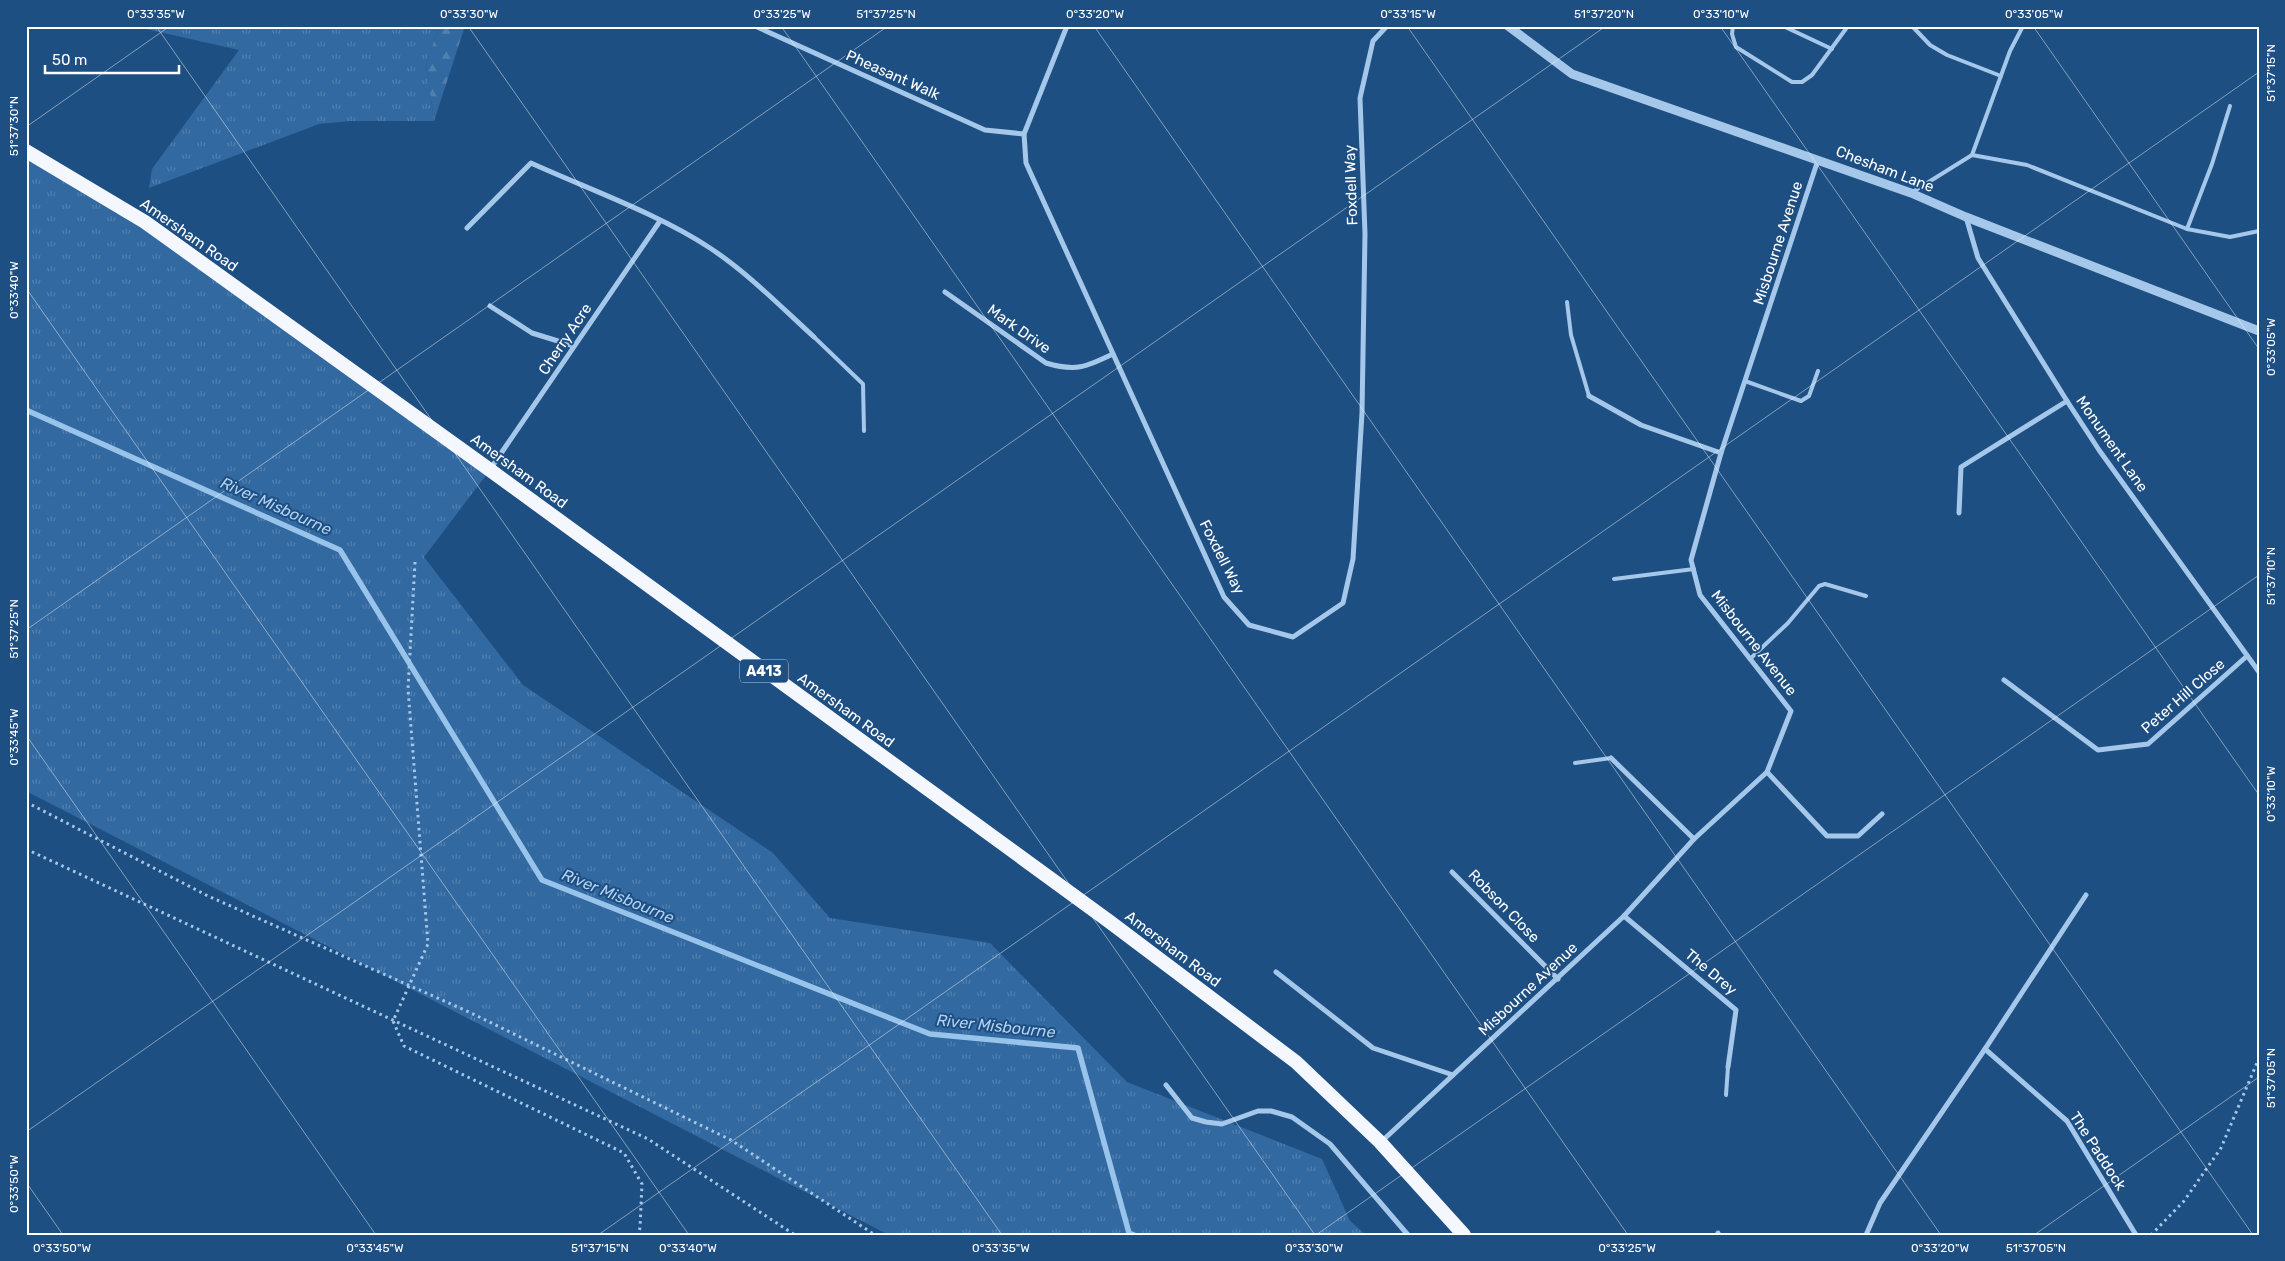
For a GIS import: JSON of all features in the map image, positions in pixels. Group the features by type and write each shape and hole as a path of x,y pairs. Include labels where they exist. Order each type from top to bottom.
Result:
{"highway":[{"name":"Amersham Road","path":"26,152 145,222 490,470 1110,922 1296,1062 1380,1142 1464,1235"}],"street":[{"name":"Pheasant Walk","path":"755,26 985,130 1024,134"},
{"name":"Foxdell Way","path":"1066,26 1024,134 1026,163 1224,597 1249,625 1293,637 1343,602 1352,559 1362,413 1365,234 1360,98 1373,41 1387,26"},
{"name":"Chesham Lane","path":"1508,26 1572,74 1819,159 1911,193 1966,217 2259,331"},
{"name":"Misbourne Avenue","path":"1380,1142 1624,916 1694,839 1767,772 1791,711 1700,595 1692,560 1721,453 1819,159"},
{"path":"468,228 531,163 660,221 710,248 758,286 814,337"},
{"name":"Monument Lane","path":"1966,217 1978,258 2067,401 2105,458 2259,672"},
{"name":"Cherry Acre","path":"490,470 660,221"},
{"name":"Mark Drive","path":"945,292 1046,364 1060,368 1084,368 1113,354"},
{"path":"490,306 532,333 574,346"},
{"path":"1589,396 1640,424 1721,453"},
{"path":"1959,513 1961,467 2067,401"},
{"name":"Peter Hill Close","path":"2004,680 2098,750 2148,744 2248,656"},
{"path":"1611,758 1694,839"},
{"path":"1767,772 1827,836 1858,836 1882,814"},
{"name":"Robson Close","path":"1452,872 1558,979"},
{"path":"1866,1235 1880,1203 1985,1050 2086,895"},
{"name":"The Drey","path":"1624,916 1736,1010 1728,1067"},
{"path":"1276,972 1373,1048 1453,1075"},
{"name":"The Paddock","path":"1985,1050 2067,1121 2136,1235"},
{"path":"1166,1085 1192,1118 1206,1122 1222,1124 1258,1111 1271,1111 1292,1116 1330,1144 1408,1235"}],"lane":[{"path":"1733,26 1732,34 1736,47 1792,82 1802,82 1812,75 1848,26"},
{"path":"1783,26 1832,49"},
{"path":"1912,26 1930,45 1947,55 2001,76"},
{"path":"1911,193 1972,155 2001,76 2022,26"},
{"path":"2187,229 2212,164 2230,106"},
{"path":"1972,155 2027,165 2187,229 2230,237 2259,231"},
{"path":"1567,302 1571,335 1589,396"},
{"path":"814,337 863,384 864,431"},
{"path":"1745,381 1801,401 1809,396 1818,371"},
{"path":"1614,579 1694,569"},
{"path":"1750,659 1788,623 1819,586 1825,584 1866,596"},
{"path":"1575,763 1611,758"},
{"path":"1726,1095 1728,1067"}],"path":[{"path":"415,562 408,689 428,944 393,1021 404,1046 624,1153 642,1184 640,1228 637,1235"},
{"path":"26,802 208,896 469,1012 731,1140 875,1235"},
{"path":"26,849 648,1139 795,1235"},
{"path":"2151,1235 2184,1201 2221,1148 2259,1058"}],"green space":[{"path":"133,26 439,26 426,64 434,121 350,121 319,124 149,188 152,169 239,50"},
{"path":"439,26 465,26 434,121 426,64"},
{"path":"26,148 150,217 490,470 424,557 523,685 773,853 830,918 990,943 1127,1082 1322,1159 1350,1221 1366,1235 889,1235 26,791"}],"waterway":[{"name":"River Misbourne","path":"26,410 340,550 542,880 930,1034 1078,1048 1129,1233 1134,1235"}]}
